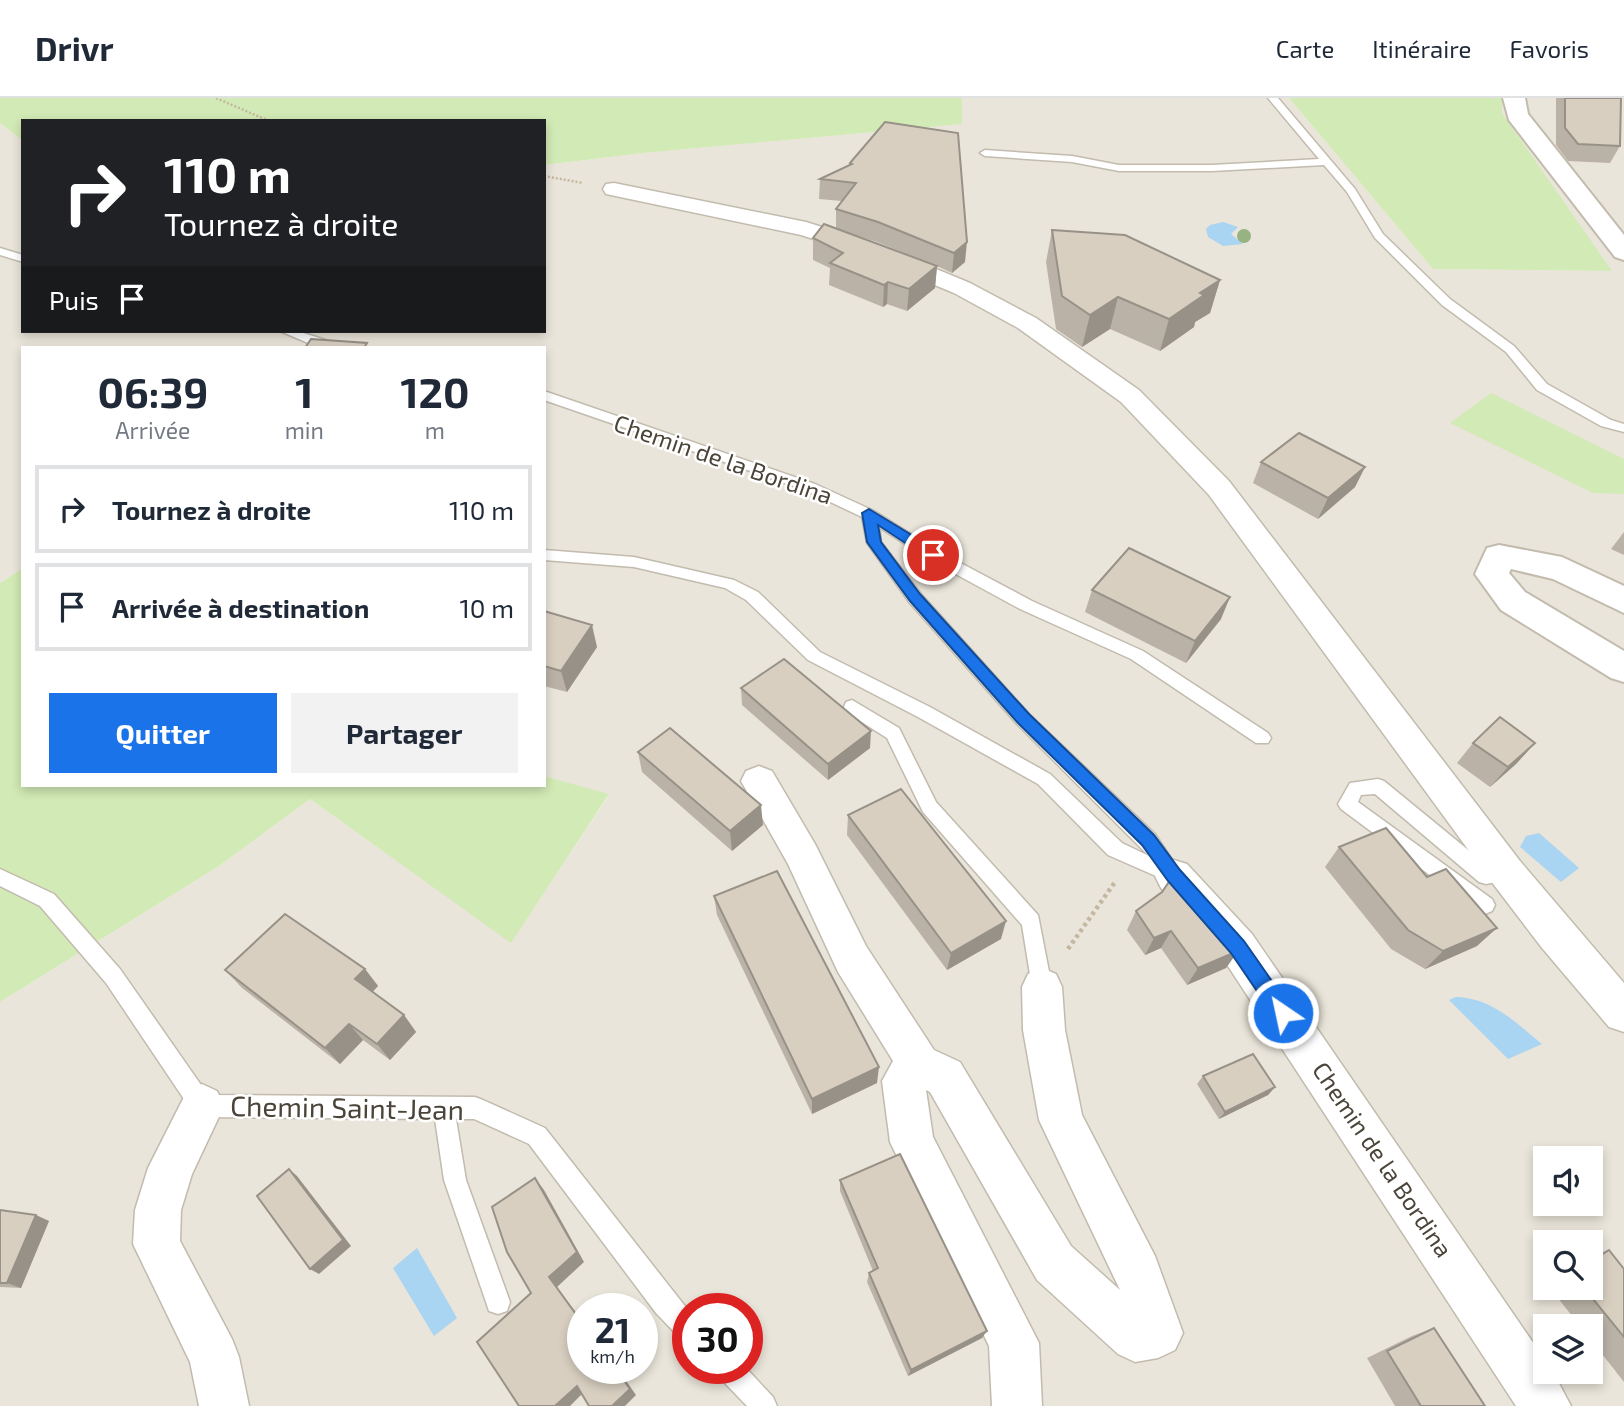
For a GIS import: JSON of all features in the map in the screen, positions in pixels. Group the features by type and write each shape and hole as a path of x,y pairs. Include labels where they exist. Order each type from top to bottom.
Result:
{"street":[{"path":"1514,98 1517,115 1624,251"},
{"path":"614,189 806,229 868,248 962,288 1027,323 1130,396 1219,488 1507,873 1556,935 1624,1013"},
{"path":"1624,601 1574,573 1532,558 1499,556 1492,574 1513,600 1624,668"},
{"path":"759,781 802,855 852,959 919,1065 945,1077 1054,1263 1135,1338 1158,1333 1138,1273 1061,1120 1044,1030 1042,987"},
{"name":"Chemin de la Bordina","path":"1174,876 1238,947 1546,1406"},
{"path":"919,1065 903,1081 912,1142 1014,1343 1017,1406"},
{"name":"Chemin Saint-Jean","path":"202,1106 171,1168 158,1209 156,1244 214,1357 224,1406"}],"lane":[{"path":"1273,98 1351,191 1379,236 1446,302 1510,349 1542,387 1606,423 1624,428"},
{"path":"985,153 1072,159 1119,168 1212,168 1327,162"},
{"path":"0,251 21,258"},
{"path":"291,333 326,346"},
{"name":"Chemin de la Bordina","path":"546,396 810,487 869,513 874,542 915,597 1023,719 1148,840 1174,876"},
{"path":"869,513 933,555 1026,605 1137,656 1262,738"},
{"path":"546,555 634,562 729,584 752,596 814,656 924,712 1044,779 1115,849 1174,876"},
{"path":"852,708 893,733 929,807 1031,921 1042,987"},
{"path":"1485,905 1347,804 1356,788 1378,786 1486,876 1507,873"},
{"name":"Chemin Saint-Jean","path":"0,877 47,900 113,976 202,1106 444,1110 475,1108 537,1136 672,1311"},
{"path":"444,1110 455,1180 498,1302"},
{"path":"743,1384 764,1406"}],"path":[{"path":"216,98 264,119"},
{"path":"546,176 614,189"},
{"path":"1042,987 1133,856"}],"shaded area":[{"path":"962,98 1289,98 1433,269 1611,271 1502,113 1502,98 1624,98 1624,1406 0,1406 0,1002 219,866 310,799 511,942 609,795 546,777 546,346 21,346 21,569 0,583 0,123 21,139 21,333 546,333 546,165 643,153 961,124"}],"green space":[{"path":"0,98 962,98 962,124 643,153 546,165 546,119 21,119 21,139 0,123"},
{"path":"1289,98 1502,98 1502,113 1612,271 1433,269"},
{"path":"1491,393 1624,459 1624,494 1593,493 1450,423"},
{"path":"21,569 21,787 546,787 546,777 609,794 511,943 310,799 219,866 0,1002 0,583"}],"water":[{"path":"1223,222 1238,227 1231,234 1243,244 1223,246 1208,237 1206,229 1210,225"},
{"path":"1539,833 1579,868 1561,882 1520,847 1526,836"},
{"path":"1456,997 1469,998 1492,1007 1542,1044 1508,1059 1449,1000"},
{"path":"417,1248 457,1318 434,1336 393,1268"}],"building":[{"path":"1565,98 1621,98 1620,146 1578,144 1565,128"},
{"path":"885,122 958,133 967,242 954,253 878,222 836,209 856,183 820,179 852,164 850,163"},
{"path":"824,224 937,266 909,289 888,282 884,285 830,263 843,253 813,238"},
{"path":"1052,230 1125,235 1220,280 1200,293 1204,295 1169,319 1118,297 1090,315 1062,296"},
{"path":"311,339 367,343 365,346 306,346"},
{"path":"1299,433 1365,467 1328,498 1261,462"},
{"path":"1129,548 1230,597 1195,641 1092,590"},
{"path":"546,612 592,625 561,671 546,667"},
{"path":"784,659 871,731 828,764 741,688"},
{"path":"1500,717 1535,743 1508,767 1473,743"},
{"path":"670,728 761,805 730,831 638,752"},
{"path":"901,789 1006,921 951,953 848,815"},
{"path":"1386,828 1427,877 1446,869 1497,928 1443,951 1408,930 1339,847"},
{"path":"777,871 879,1067 812,1099 714,896"},
{"path":"1173,876 1238,951 1198,968 1171,931 1154,938 1136,911 1162,892"},
{"path":"285,914 365,969 355,979 404,1015 377,1044 349,1024 325,1048 225,970"},
{"path":"1253,1054 1275,1087 1225,1112 1203,1076"},
{"path":"900,1154 987,1331 911,1370 869,1273 878,1268 840,1180"},
{"path":"289,1169 343,1240 310,1269 257,1196"},
{"path":"535,1178 577,1252 549,1277 567,1302 567,1384 626,1384 630,1389 612,1406 589,1406 577,1386 555,1406 519,1406 477,1342 531,1293 507,1252 492,1207"},
{"path":"0,1210 36,1215 7,1283 0,1283"},
{"path":"1609,1250 1624,1269 1624,1337 1594,1300 1603,1300 1603,1254"},
{"path":"1434,1328 1485,1406 1421,1406 1387,1351"}],"route":[{"path":"933,555 869,513 874,542 915,597 1023,719 1148,840 1174,876 1238,947 1283,1013"}]}
